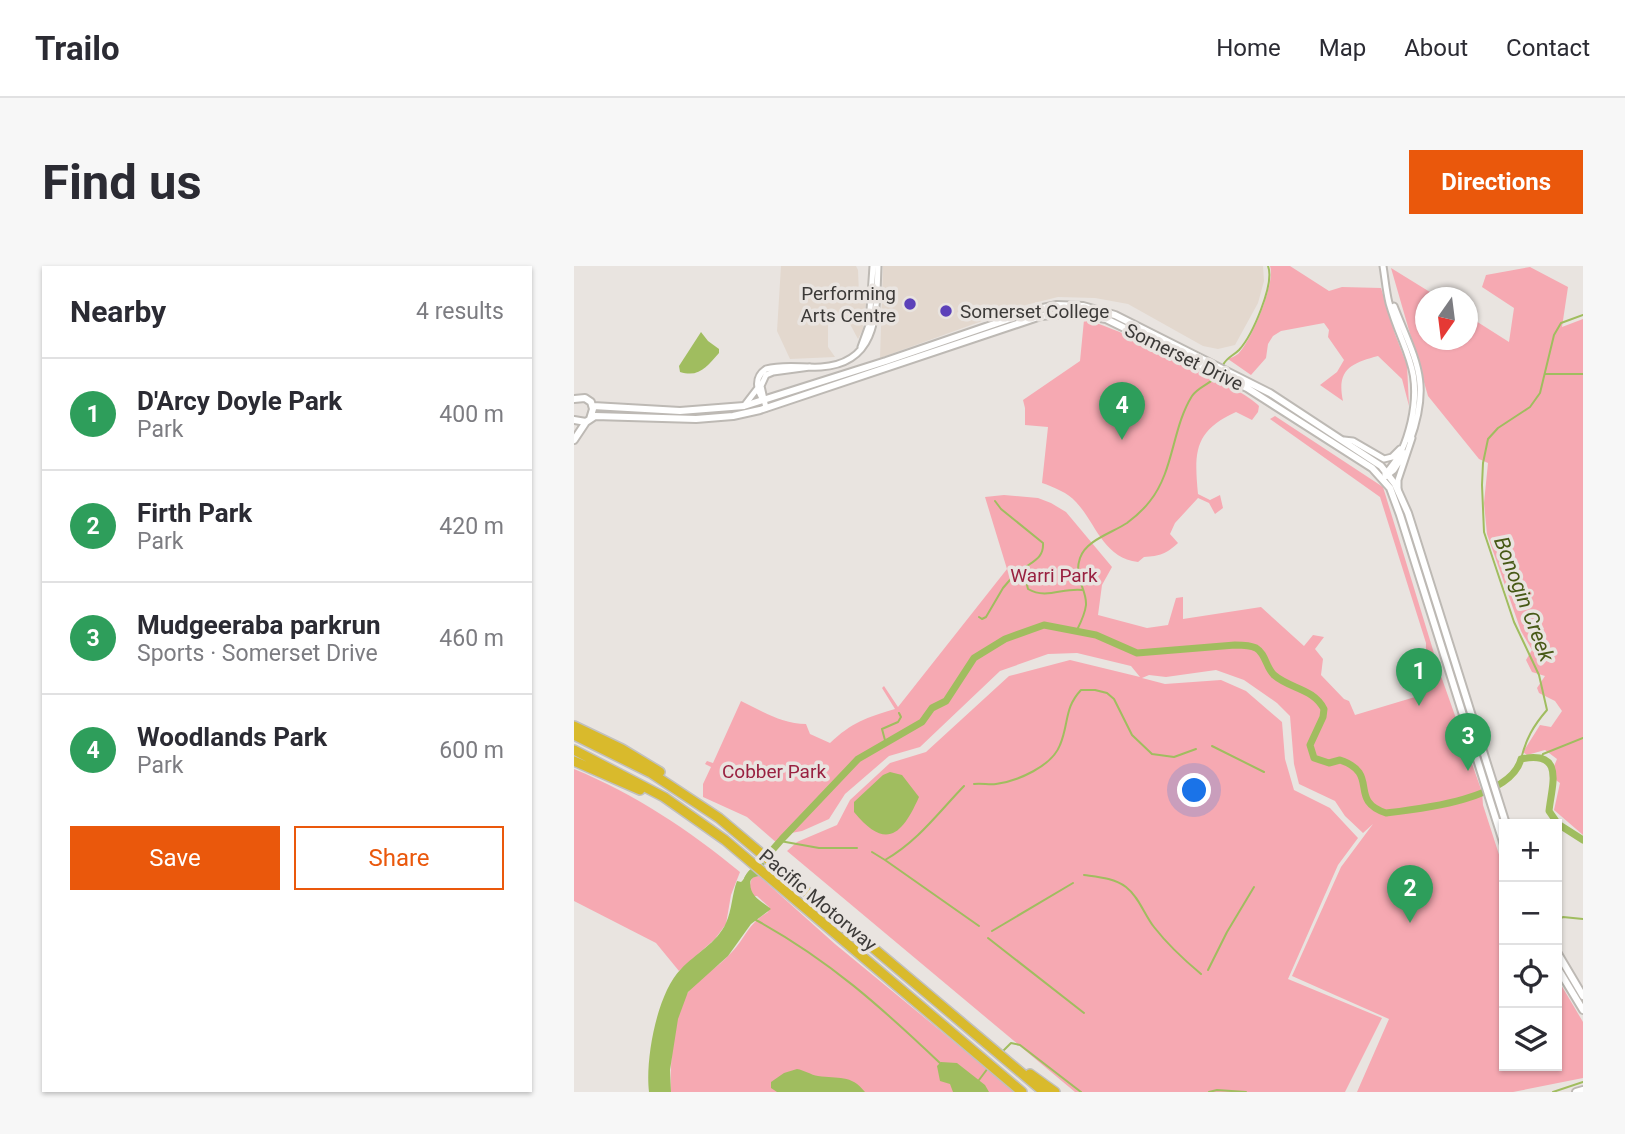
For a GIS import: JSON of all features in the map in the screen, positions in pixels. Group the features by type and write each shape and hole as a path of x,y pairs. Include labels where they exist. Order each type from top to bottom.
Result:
{"highway":[{"path":"574,726 641,760 695,795 705,808"},
{"name":"Pacific Motorway","path":"574,735 651,774 705,808 755,847 1044,1092"},
{"name":"Pacific Motorway","path":"574,750 664,797 692,815 1022,1092"},
{"path":"574,761 654,797 664,797"},
{"path":"1013,1064 1055,1092"}],"main road":[{"name":"Somerset Drive","path":"574,399 585,398 593,406 695,411 765,405 773,398 1038,309 1057,305 1104,310 1203,362"},
{"name":"Somerset Drive","path":"574,421 601,415 696,419 733,416 1027,320 1059,313 1106,319 1270,393 1371,458 1398,489 1408,513 1499,829"},
{"name":"Somerset Drive","path":"1227,373 1386,475 1505,819"},
{"path":"574,440 593,413 593,406"},
{"path":"1562,960 1583,996"},
{"path":"1562,975 1583,1010"},
{"path":"1576,1092 1583,1090"}],"street":[{"path":"744,406 770,372 842,362 861,347 870,337 874,326 876,266"},
{"path":"1383,266 1392,311 1414,372"},
{"path":"1387,287 1417,361 1420,380 1420,401 1398,489"},
{"path":"1386,475 1411,431 1416,395 1414,364 1405,341 1408,338"},
{"path":"760,385 773,398"},
{"path":"760,385 765,405"},
{"path":"1343,440 1353,441 1378,457 1388,458 1400,450 1411,431"}],"shaded area":[{"path":"781,266 856,266 859,294 866,302 863,329 858,339 844,313 828,317 828,347 835,357 790,359 777,331"},
{"name":"Somerset College","path":"883,266 1263,266 1264,281 1258,303 1235,345 1218,349 1203,346 1128,304 1095,298 1058,297 1026,305 880,358"},
{"path":"701,332 719,349 719,353 698,372 680,372 679,366"},
{"path":"890,772 902,775 919,797 899,829 884,834 865,824 854,812 854,802 883,775"},
{"path":"751,869 759,876 751,878 753,893 771,909 751,924 728,956 688,992 678,1019 670,1070 671,1092 649,1092 651,1045 665,994 681,969 722,930 728,918 737,881 741,882"},
{"path":"941,1062 957,1063 985,1085 989,1092 953,1092 950,1084 940,1081 937,1066"},
{"path":"797,1069 818,1076 855,1082 865,1092 777,1092 771,1088 771,1082 784,1073"}],"green space":[{"path":"1270,266 1290,266 1329,291 1342,287 1381,288 1407,365 1409,406 1402,379 1378,356 1361,361 1348,369 1342,381 1343,401 1320,385 1337,372 1344,360 1328,337 1329,330 1324,323 1281,331 1273,336 1268,344 1266,358 1251,375 1228,359 1238,354 1255,325 1266,298"},
{"path":"1530,267 1568,287 1562,327 1583,319 1583,835 1554,810 1560,783 1550,776 1557,759 1545,750 1527,755 1523,752 1540,725 1551,727 1562,711 1555,701 1539,693 1537,688 1545,676 1532,672 1526,660 1532,650 1521,631 1487,534 1484,503 1488,463 1479,459 1428,396 1391,268 1422,287 1415,287 1415,350 1478,350 1478,322 1509,342 1514,308 1482,287 1486,275"},
{"path":"1084,320 1097,323 1175,357 1230,386 1259,406 1252,420 1236,412 1222,419 1204,435 1200,444 1196,466 1198,494 1210,500 1220,495 1223,508 1215,514 1209,503 1198,498 1175,523 1170,534 1178,543 1166,552 1144,557 1138,562 1116,554 1073,499 1042,483 1048,427 1025,425 1023,400 1080,361"},
{"path":"1275,416 1383,487 1441,676 1482,792 1483,805 1499,855 1499,1071 1562,1071 1562,986 1583,1022 1583,1078 1513,1092 1357,1092 1389,1019 1292,976 1341,867 1373,824 1363,833 1345,816 1335,801 1299,784 1294,764 1290,716 1277,703 1244,680 1216,670 1166,677 1149,675 1142,678 1165,684 1221,680 1246,691 1282,722 1285,759 1294,790 1330,808 1358,838 1338,865 1288,979 1382,1018 1345,1092 1075,1092 787,851 797,842 837,825 850,800 890,763 926,752 1009,676 1070,660 1140,677 1131,666 1077,653 1048,654 1000,671 920,747 889,756 845,794 829,819 802,831 786,834 778,844 747,817 703,797 703,784 711,767 705,764 707,761 713,763 741,701 780,719 806,724 810,734 830,743 860,722 895,709 882,688 884,686 898,707 1007,569 985,497 1004,495 1038,498 1066,512 1112,567 1102,585 1098,615 1147,628 1168,625 1176,598 1183,597 1183,619 1261,607 1304,646 1313,635 1324,637 1315,649 1323,659 1321,675 1349,701 1355,715 1425,694 1426,643 1380,497 1270,419"},
{"path":"574,769 661,814 740,872 731,895 726,924 715,939 679,971 656,943 574,901"},
{"path":"759,876 835,944 1015,1092 671,1092 672,1052 680,1009 692,987 725,959 750,927 768,912 769,907 757,896 753,896 749,889 752,877"}],"waterway":[{"path":"1223,365 1239,350 1256,322 1268,285 1268,266"},
{"name":"Bonogin Creek","path":"1521,759 1531,733 1547,710 1539,675 1514,622 1484,532 1483,463 1488,439 1498,428 1530,407 1540,393 1554,335 1561,323 1583,315"},
{"path":"1546,374 1583,374"},
{"path":"1077,630 1086,605 1078,572 1083,552 1094,542 1127,523 1150,501 1169,463 1185,408 1197,390 1217,376"},
{"path":"995,501 1043,543 1040,556 1023,569 1028,589 1042,593 1083,590"},
{"path":"979,617 986,617 1003,588 1015,574 1022,573"},
{"path":"748,878 858,759 922,722 932,708 946,701 974,658 1005,639 1044,625 1096,635 1137,653 1235,645 1256,648 1274,675 1314,697 1324,709 1310,745 1314,758 1329,763 1340,760 1352,766 1359,772 1368,801 1386,813 1441,805 1483,793 1514,773 1521,759 1544,760 1550,764 1553,771 1549,811 1558,824 1583,840"},
{"path":"974,784 996,784 1014,780 1050,760 1060,745 1069,710 1081,690 1107,693 1114,699 1132,735 1152,754 1174,757 1196,749"},
{"path":"886,744 882,729 898,722 901,717 899,713"},
{"path":"1541,758 1543,754 1583,738"},
{"path":"1212,746 1264,772"},
{"path":"872,852 885,860 897,852 927,826 964,786"},
{"path":"780,841 819,848 857,848"},
{"path":"885,860 979,926"},
{"path":"1084,875 1111,880 1126,887 1159,934 1201,974"},
{"path":"992,931 1073,883"},
{"path":"1208,970 1254,887"},
{"path":"1562,918 1583,919"},
{"path":"756,920 831,968 941,1064"},
{"path":"988,938 1084,1013"},
{"path":"1001,1053 1011,1043 1020,1045 1081,1092"},
{"path":"979,1080 988,1068"},
{"path":"1553,1092 1583,1082"},
{"path":"1209,1092 1246,1092"}],"place":[{"name":"Performing Arts Centre","path":"910,304"},
{"name":"Somerset College","path":"946,311"},
{"name":"Woodlands Park","path":"1122,440"},
{"name":"D'Arcy Doyle Park","path":"1419,706"},
{"name":"Mudgeeraba parkrun","path":"1468,771"},
{"name":"Firth Park","path":"1410,923"}],"park label":[{"name":"Warri Park","path":"1054,575"},
{"name":"Cobber Park","path":"774,771"}]}
